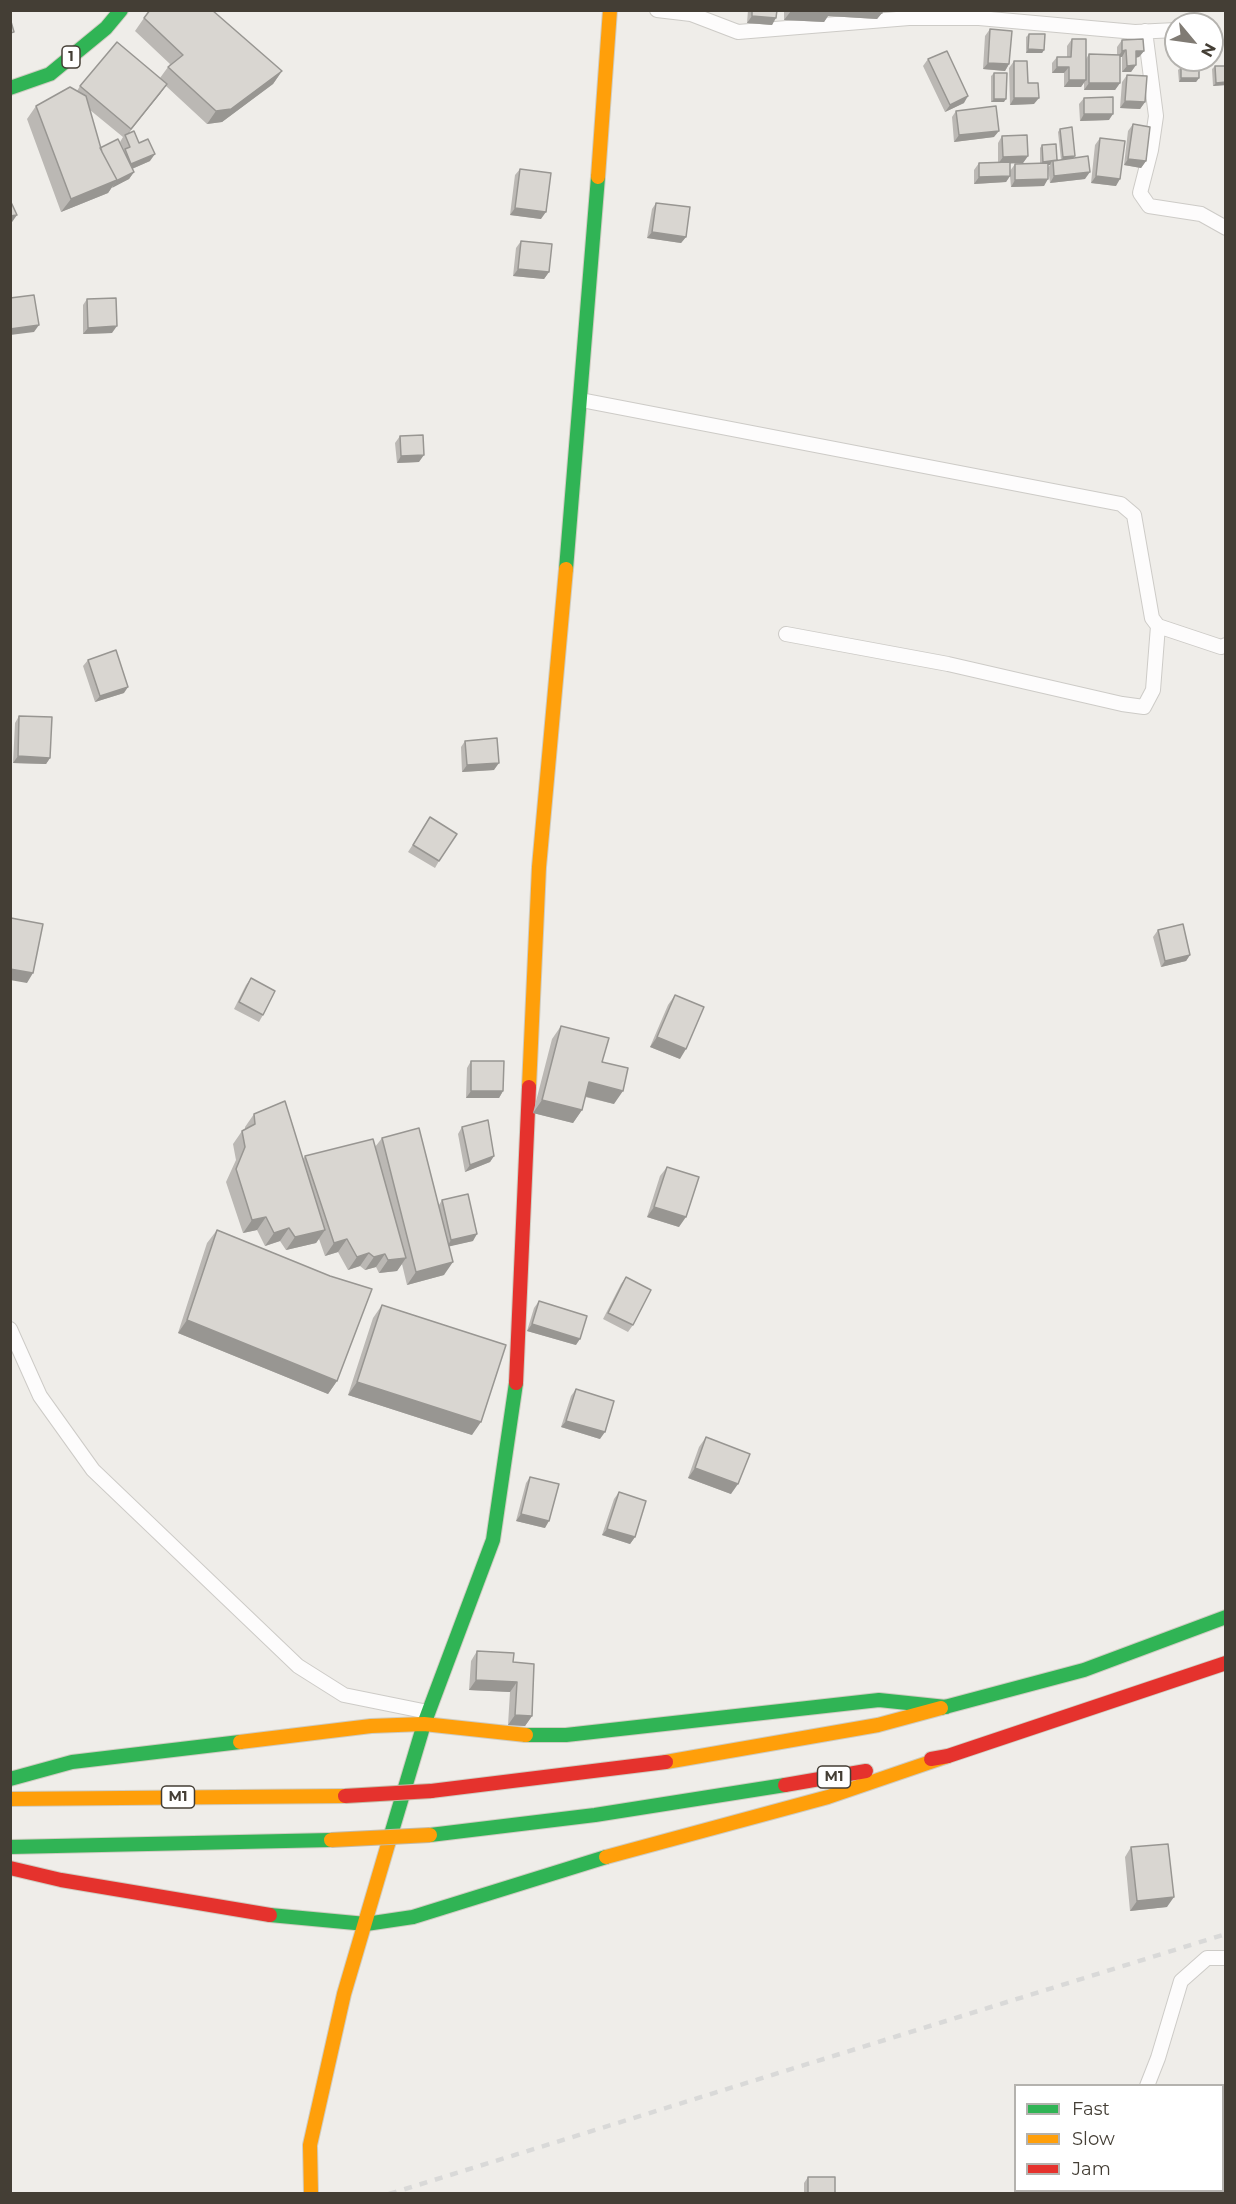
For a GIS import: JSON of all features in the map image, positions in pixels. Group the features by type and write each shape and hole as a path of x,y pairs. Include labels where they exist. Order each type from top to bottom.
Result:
{"main road":[{"name":"1","path":"10,88 50,74 106,28 121,10"},
{"path":"311,2193 310,2145 344,1994 426,1718 493,1540 516,1392 539,867 581,400 610,10"},
{"name":"M1","path":"10,1799 345,1796 431,1791 648,1766 878,1725 1084,1670 1226,1617"},
{"name":"M1","path":"10,1846 332,1840 430,1835 547,1824 671,1806 948,1756 1226,1663"},
{"path":"10,1779 72,1762 426,1718 516,1735 549,1736 879,1700 946,1707"},
{"path":"10,1868 61,1880 231,1909 304,1920 366,1924 413,1917 454,1906 589,1861 828,1797 948,1756"}],"street":[{"path":"657,10 691,14 738,32 909,18 979,18 1145,31 1164,30"},
{"path":"1145,31 1156,116 1151,150 1140,193 1149,206 1201,214 1226,228"},
{"path":"581,400 1121,504 1134,515 1152,618 1158,626 1221,647 1226,645"},
{"path":"786,634 948,664 1144,707 1153,690 1158,626"},
{"path":"10,1329 40,1396 93,1470 298,1666 344,1695 426,1718"},
{"path":"1147,2084 1158,2058 1181,1981 1207,1958 1226,1958"}],"building":[{"path":"150,10 212,10 282,71 231,109 216,111 168,67 183,55 144,18"},
{"path":"752,10 777,10 776,18 752,16"},
{"path":"791,10 831,10 831,12"},
{"path":"848,10 882,10 882,13"},
{"path":"10,18 14,32 10,33"},
{"path":"990,29 1012,31 1009,64 988,63"},
{"path":"1029,34 1045,34 1044,50 1028,49"},
{"path":"1072,39 1086,39 1086,80 1069,80 1069,67 1057,67 1057,57 1071,57"},
{"path":"1143,39 1144,51 1136,51 1136,65 1127,66 1126,50 1122,51 1122,40"},
{"path":"117,42 167,84 131,129 80,86"},
{"path":"947,51 968,96 950,105 928,59"},
{"path":"1089,54 1120,55 1120,83 1089,83"},
{"path":"1014,61 1027,61 1028,83 1038,83 1039,98 1014,98"},
{"path":"1224,66 1226,66 1226,82 1216,83 1215,72 1224,72"},
{"path":"1181,72 1199,72 1199,78 1181,78"},
{"path":"994,73 1007,73 1006,99 994,99"},
{"path":"1127,75 1147,76 1145,102 1125,101"},
{"path":"70,87 86,96 102,152 117,180 71,199 36,106"},
{"path":"1113,97 1113,114 1084,114 1084,98"},
{"path":"996,106 999,131 959,135 956,111"},
{"path":"1133,124 1150,127 1146,161 1128,159"},
{"path":"1072,127 1075,156 1063,157 1060,129"},
{"path":"134,131 139,143 148,139 155,154 131,164 125,149 130,147 125,135"},
{"path":"1027,135 1028,156 1003,157 1002,136"},
{"path":"1100,138 1125,141 1120,179 1096,176"},
{"path":"118,139 134,172 116,181 100,148"},
{"path":"1056,144 1057,160 1043,162 1042,145"},
{"path":"1088,156 1090,172 1054,176 1053,161"},
{"path":"1010,162 1010,176 979,177 979,163"},
{"path":"1048,163 1048,179 1015,180 1015,164"},
{"path":"520,169 551,173 546,212 515,208"},
{"path":"10,200 17,215 10,216"},
{"path":"656,203 690,207 686,237 652,232"},
{"path":"521,241 552,244 549,272 518,269"},
{"path":"34,295 39,325 10,329 10,298"},
{"path":"116,298 117,326 88,328 87,299"},
{"path":"423,435 424,455 401,456 400,436"},
{"path":"116,650 128,687 100,696 88,660"},
{"path":"19,716 52,717 50,758 18,756"},
{"path":"497,738 499,763 467,765 465,741"},
{"path":"430,817 457,834 439,861 413,845"},
{"path":"11,918 43,924 33,973 10,969"},
{"path":"1183,924 1190,955 1165,961 1158,930"},
{"path":"251,978 275,991 263,1015 239,1002"},
{"path":"675,995 704,1007 686,1049 657,1037"},
{"path":"561,1026 609,1038 602,1062 628,1068 623,1091 589,1082 582,1110 542,1100"},
{"path":"471,1061 504,1061 503,1091 471,1091"},
{"path":"285,1101 325,1230 295,1237 289,1228 274,1233 266,1217 252,1220 236,1169 245,1147 242,1131 255,1124 254,1114"},
{"path":"488,1120 494,1156 470,1165 462,1127"},
{"path":"419,1128 453,1262 416,1272 382,1138"},
{"path":"373,1139 406,1258 388,1260 385,1254 374,1257 369,1253 357,1257 347,1239 334,1243 305,1156"},
{"path":"667,1167 699,1177 686,1217 654,1207"},
{"path":"468,1194 477,1234 451,1240 442,1200"},
{"path":"217,1230 330,1276 372,1289 337,1381 187,1320"},
{"path":"626,1277 651,1290 633,1325 608,1313"},
{"path":"539,1301 587,1316 580,1339 532,1324"},
{"path":"382,1305 506,1345 481,1422 357,1382"},
{"path":"576,1389 614,1401 605,1432 566,1421"},
{"path":"706,1437 750,1454 738,1484 695,1468"},
{"path":"530,1477 559,1484 549,1521 521,1514"},
{"path":"619,1492 646,1501 635,1537 607,1529"},
{"path":"477,1651 514,1653 513,1662 534,1664 532,1716 515,1715 517,1682 476,1680"},
{"path":"1168,1844 1174,1897 1137,1901 1131,1847"},
{"path":"808,2177 835,2177 835,2193 808,2193"}],"railway":[{"path":"389,2194 1226,1934"}],"traffic: fast":[{"path":"10,88 50,74 106,28 121,10"},
{"path":"566,569 598,177"},
{"path":"389,1841 424,1724 493,1540 516,1383"},
{"path":"941,1708 1084,1670 1226,1617"},
{"path":"526,1735 566,1735 879,1700 946,1707"},
{"path":"10,1779 72,1762 240,1742"},
{"path":"430,1835 595,1815 785,1785"},
{"path":"10,1847 331,1840"},
{"path":"270,1915 366,1924 413,1917 606,1857"}],"traffic: slow":[{"path":"598,177 610,10"},
{"path":"529,1087 539,867 566,569"},
{"path":"666,1762 878,1725 941,1708"},
{"path":"240,1742 371,1726 424,1724 526,1735"},
{"path":"606,1857 828,1797 948,1756"},
{"path":"10,1799 345,1796"},
{"path":"331,1840 430,1835"},
{"path":"311,2194 310,2145 344,1994 389,1841"}],"traffic: jam":[{"path":"516,1383 529,1087"},
{"path":"931,1759 948,1756 1226,1663"},
{"path":"431,1791 666,1762"},
{"path":"785,1785 866,1771"},
{"path":"345,1796 431,1791"},
{"path":"10,1868 61,1880 270,1915"}]}
